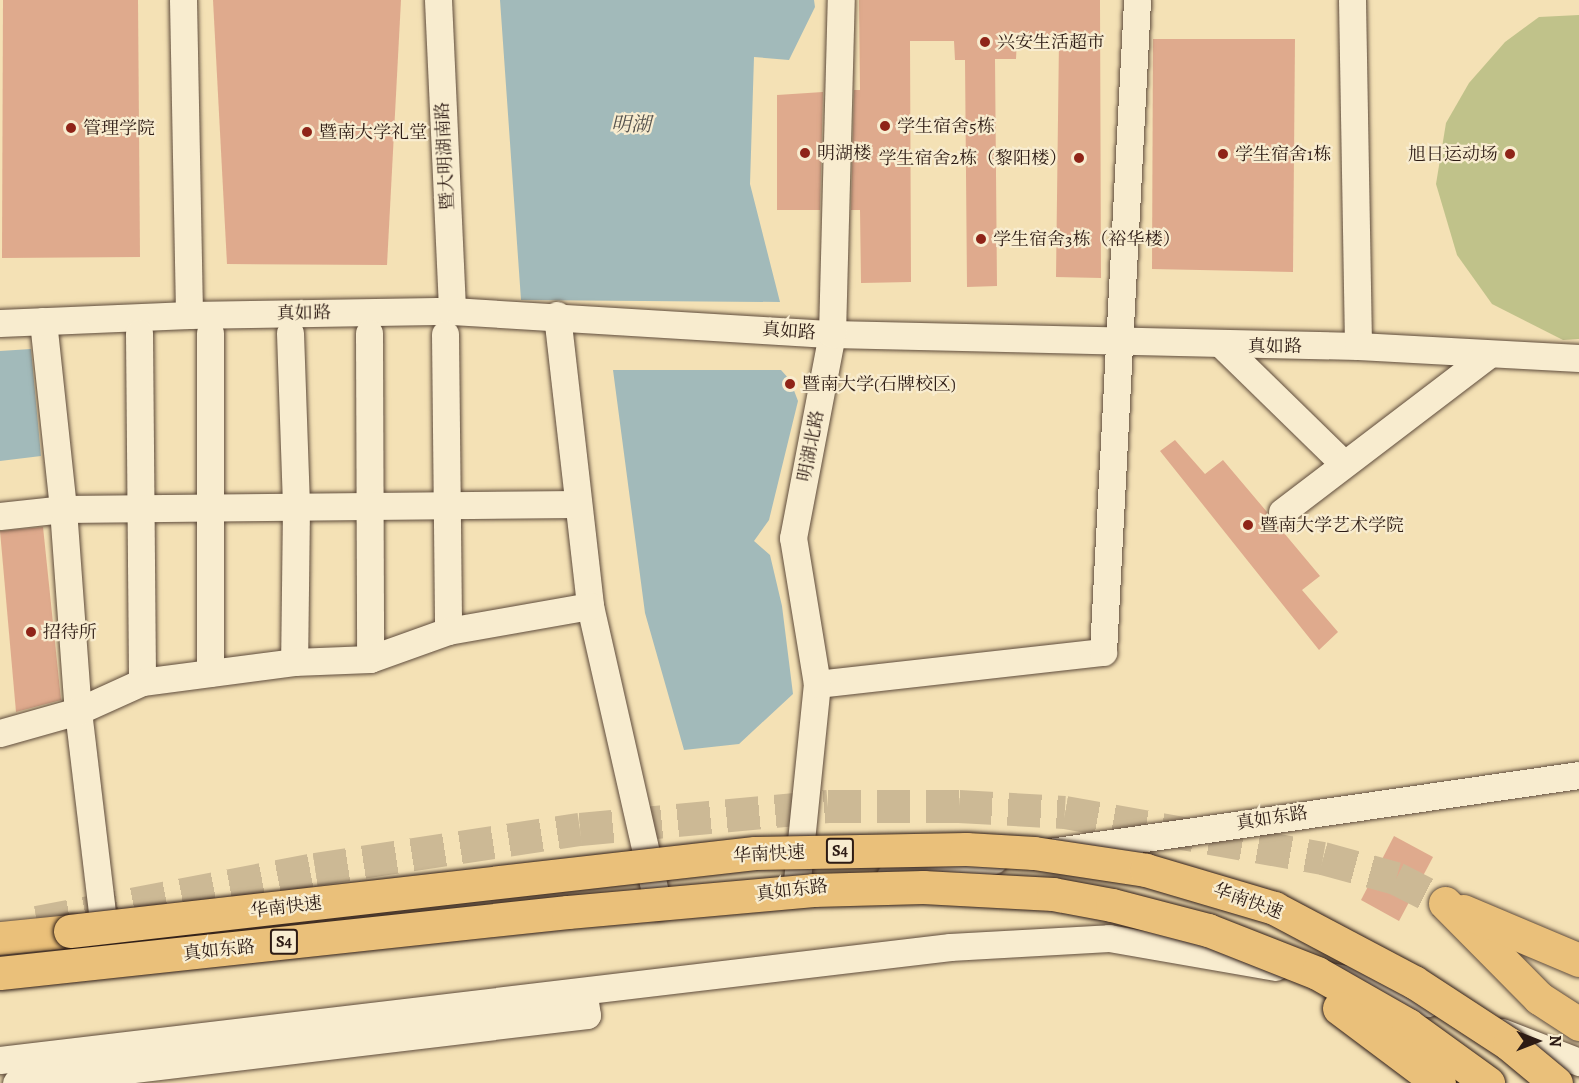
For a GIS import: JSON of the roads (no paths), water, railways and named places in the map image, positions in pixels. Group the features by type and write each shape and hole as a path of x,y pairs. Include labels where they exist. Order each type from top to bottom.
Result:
{"highway":[{"name":"华南快速","path":"0,938 754,853 966,849 1034,853 1146,870 1274,908 1414,982 1509,1044 1556,1083"},
{"name":"华南快速","path":"0,973 568,912 878,888 1053,894 1112,904 1240,940 1354,992 1408,1025 1488,1083"},
{"path":"1579,960 1445,903 1539,998 1579,1024"},
{"path":"1208,930 1377,1033 1439,1083"},
{"path":"0,989 117,960"}],"street":[{"path":"183,0 189,315"},
{"name":"暨大明湖南路","path":"438,0 449,322 444,506 448,631"},
{"name":"明湖北路","path":"796,890 817,684 793,538 832,334 842,0"},
{"path":"817,684 1103,652 1122,341 1137,0"},
{"path":"1352,0 1358,346"},
{"name":"真如路","path":"0,323 189,315 449,322 557,315 832,334 1222,345 1358,346 1488,355 1579,358"},
{"path":"557,315 590,606 658,904"},
{"path":"43,321 63,509 78,711 117,960"},
{"path":"139,333 143,508 142,682"},
{"path":"210,333 210,673"},
{"path":"290,333 296,507 294,662"},
{"path":"369,333 370,659"},
{"path":"1222,345 1344,464"},
{"path":"1282,512 1488,355"},
{"path":"0,516 63,509 577,504"},
{"path":"0,733 78,711 142,682 294,662 370,659 448,631 590,606"},
{"name":"真如东路","path":"117,960 796,890 1579,774"},
{"path":"0,1060 950,947 1109,938 1378,984 1579,1062"},
{"path":"16,1083 587,1015 583,991"}],"water":[{"name":"明湖","path":"500,0 814,0 815,7 789,60 754,57 750,184 780,302 521,300"},
{"path":"31,349 41,456 0,461 0,351"},
{"path":"613,370 781,370 790,380 798,401 769,520 754,541 770,555 782,606 793,694 739,744 684,750 645,613"}],"tunnel":[{"path":"37,922 315,869 580,829 828,806 959,806 1065,812 1323,858 1396,878 1445,903"}],"place":[{"name":"兴安生活超市","path":"985,42"},
{"name":"学生宿舍5栋","path":"885,126"},
{"name":"管理学院","path":"71,128"},
{"name":"暨南大学礼堂","path":"307,132"},
{"name":"明湖楼","path":"805,153"},
{"name":"学生宿舍1栋","path":"1223,154"},
{"name":"旭日运动场","path":"1510,154"},
{"name":"学生宿舍2栋（黎阳楼）","path":"1079,158"},
{"name":"学生宿舍3栋（裕华楼）","path":"981,239"},
{"name":"暨南大学(石牌校区)","path":"790,384"},
{"name":"暨南大学艺术学院","path":"1248,525"},
{"name":"招待所","path":"31,632"}]}
